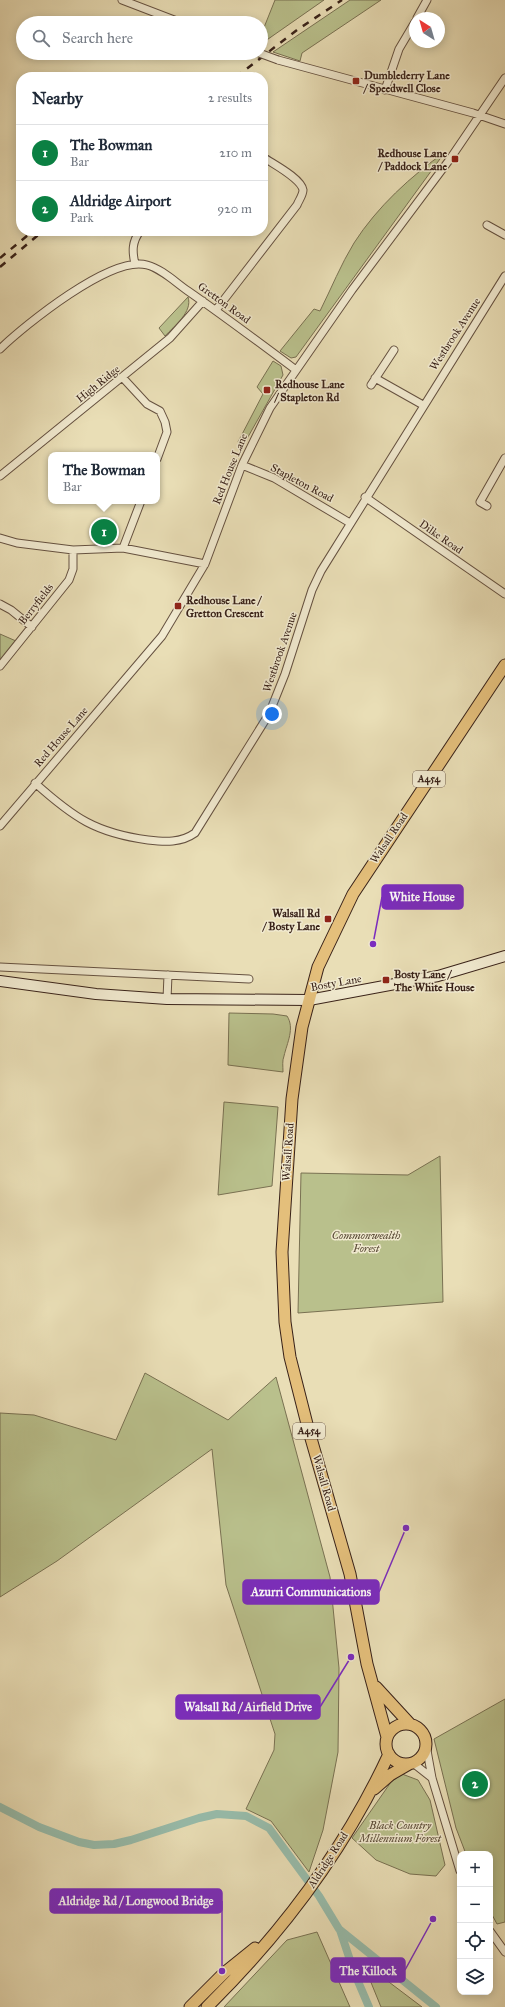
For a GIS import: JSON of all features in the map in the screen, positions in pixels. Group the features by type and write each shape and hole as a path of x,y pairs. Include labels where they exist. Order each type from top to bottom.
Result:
{"main road":[{"name":"Walsall Road","path":"387,1737 374,1685 367,1664 350,1574 306,1421 290,1357 285,1322 282,1252 296,1060 309,1000 321,958 353,894 505,665"},
{"name":"Bosty Lane","path":"0,981 96,994 281,1002 309,1000 438,976 505,956"},
{"name":"Walsall Road","path":"374,1685 410,1724"},
{"path":"410,1724 422,1732 426,1745 423,1755 411,1763 398,1763 389,1754 386,1745 387,1737 391,1731 398,1726 410,1724"},
{"name":"Aldridge Road","path":"207,2007 231,1984 307,1893 372,1791 389,1754"},
{"name":"Aldridge Road","path":"372,1791 390,1775 411,1763"},
{"name":"Aldridge Road","path":"190,2007 224,1973 280,1927"}],"street":[{"path":"122,0 164,16"},
{"path":"420,12 427,0"},
{"path":"385,90 399,49 409,32"},
{"path":"268,56 505,124"},
{"name":"Red House Lane","path":"0,826 35,783 162,636 205,564 242,465 270,408 352,290 450,160 505,78"},
{"path":"216,310 297,205 302,195 303,189 298,181 268,160"},
{"path":"487,225 505,235"},
{"path":"0,349 57,301 85,284 117,269 135,264 132,252 134,241 137,236"},
{"name":"Gretton Road","path":"135,264 147,265 160,271 216,310 296,370"},
{"name":"Westbrook Avenue","path":"35,783 60,805 81,819 98,828 121,837 156,841 179,841 195,833 269,714 285,674 312,590 320,571 505,276"},
{"name":"High Ridge","path":"0,476 123,378 170,338 203,301"},
{"path":"394,350 373,382 423,405"},
{"path":"123,378 146,404 160,411 165,422 167,432 160,452"},
{"path":"487,506 480,502 505,458"},
{"name":"Stapleton Road","path":"242,465 274,478 350,522"},
{"name":"Dilke Road","path":"365,497 505,594"},
{"path":"123,548 140,504"},
{"path":"0,538 17,543 73,550 123,548 205,564"},
{"name":"Berryfields","path":"0,666 69,580 73,569 73,550"},
{"path":"0,604 11,610 32,627"},
{"path":"0,967 168,975 230,982 248,979"},
{"path":"167,998 168,975"},
{"path":"426,1745 432,1778 457,1861"},
{"path":"411,1763 432,1778"},
{"path":"493,1935 505,1952"}],"green space":[{"path":"275,0 324,0 268,39 268,18"},
{"path":"350,0 381,0 302,53 300,61 273,52"},
{"path":"445,152 296,357 291,358 280,351 314,309 320,311 349,251 373,217 407,182"},
{"path":"188,297 188,308 178,323 165,336 159,328"},
{"path":"273,361 281,366 283,375 244,444 238,442 263,394 257,387"},
{"path":"0,634 16,641 0,661"},
{"path":"229,1013 273,1014 287,1016 290,1031 283,1060 283,1072 228,1065"},
{"path":"224,1102 278,1107 272,1186 218,1195"},
{"name":"Commonwealth Forest","path":"440,1156 443,1302 298,1313 301,1173 408,1175"},
{"path":"145,1373 228,1420 276,1377 330,1577 339,1668 338,1752 323,1830 309,1872 271,1821 246,1809 274,1750 275,1734 226,1585 212,1449 57,1561 0,1597 0,1413 34,1415 116,1440"},
{"path":"505,1699 505,1922 497,1924 493,1917 493,1851 465,1851 456,1828 434,1739"},
{"name":"Black Country Millennium Forest","path":"402,1774 418,1780 430,1800 445,1865 436,1876 410,1874 376,1860 352,1838 391,1782"},
{"path":"317,1932 350,2007 224,2007 287,1940"},
{"path":"377,1973 422,2007 381,2007 370,1980"}],"waterway":[{"path":"0,1807 39,1827 79,1842 94,1845 114,1844 131,1840 199,1818 217,1814 246,1816 269,1828 319,1896 339,1929 436,2007"},
{"path":"340,1930 354,1972 369,2007"}],"railway":[{"path":"268,52 297,30 342,0"},
{"path":"242,72 258,60"},
{"path":"0,258 27,236"},
{"path":"0,267 37,236"}],"place":[{"name":"Dumblederry Lane / Speedwell Close","path":"356,81"},
{"name":"Redhouse Lane / Paddock Lane","path":"455,159"},
{"name":"Redhouse Lane / Stapleton Rd","path":"267,390"},
{"name":"The Bowman","path":"104,532"},
{"name":"Redhouse Lane / Gretton Crescent","path":"178,606"},
{"name":"Walsall Rd / Bosty Lane","path":"328,919"},
{"name":"White House","path":"373,944"},
{"name":"Bosty Lane / The White House","path":"386,980"},
{"name":"Azurri Communications","path":"406,1528"},
{"name":"Walsall Rd / Airfield Drive","path":"351,1657"},
{"name":"Aldridge Airport","path":"475,1784"},
{"name":"The Killock","path":"433,1919"},
{"name":"Aldridge Rd / Longwood Bridge","path":"222,1971"}]}
